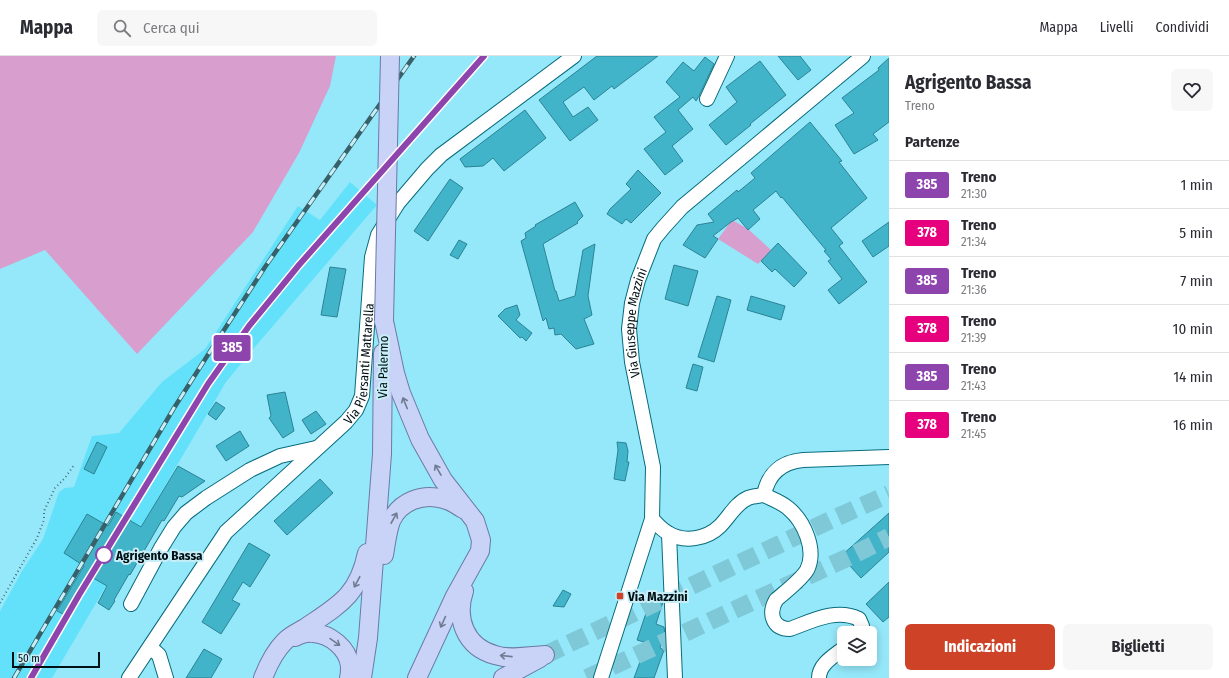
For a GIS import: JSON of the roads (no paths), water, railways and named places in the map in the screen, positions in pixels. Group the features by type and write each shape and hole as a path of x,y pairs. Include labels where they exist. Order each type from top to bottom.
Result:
{"main road":[{"name":"Via Palermo","path":"362,678 368,638 382,454 390,56"},
{"path":"384,321 395,373 401,393 420,439 443,480 475,521 481,540 480,551 455,596 417,678"},
{"path":"263,678 274,654 285,641 339,604 350,593 359,579 365,562 379,490"},
{"path":"368,638 387,535 392,521 398,511 408,502 420,497 432,497 445,499 469,513"},
{"path":"474,563 460,605 460,616 464,629 471,640 482,649 495,655 514,657 545,655 503,678"},
{"path":"285,641 304,633 314,633 331,638 346,654 350,665 349,678"}],"street":[{"name":"Via Piersanti Mattarella","path":"129,678 226,532 352,416 360,402 362,396 372,257 378,235 390,214 426,169 441,155 574,56"},
{"path":"707,99 727,56"},
{"name":"Via Giuseppe Mazzini","path":"601,678 652,519 654,485 653,467 632,362 629,329 632,303 638,280 654,239 682,207 864,56"},
{"path":"131,604 161,548 186,513 206,498 250,470 280,456 318,447"},
{"path":"764,495 768,480 772,474 789,462 803,460 889,458"},
{"path":"652,519 669,534 687,539 702,537 712,533 720,527 735,508 748,498 764,495 785,505 793,512 801,524 807,536 810,552 807,570 802,577 776,600 774,604 772,614 776,623 783,629 790,629 831,615 844,615 859,619 862,626"},
{"path":"669,534 675,678"},
{"path":"150,647 159,655 166,678"},
{"path":"819,678 823,665 837,654"}],"tunnel":[{"path":"545,655 889,494"},
{"path":"587,678 849,557 889,537"}],"railway":[{"path":"14,678 174,408 211,350 265,267 414,56"},
{"path":"31,678 79,595 208,384 249,326 299,265 484,56"}],"train":[{"name":"385","path":"31,678 79,595 187,417 230,351 273,295 484,56"}],"place":[{"name":"Agrigento Bassa","path":"104,555"},
{"name":"Via Mazzini","path":"620,596"}]}
